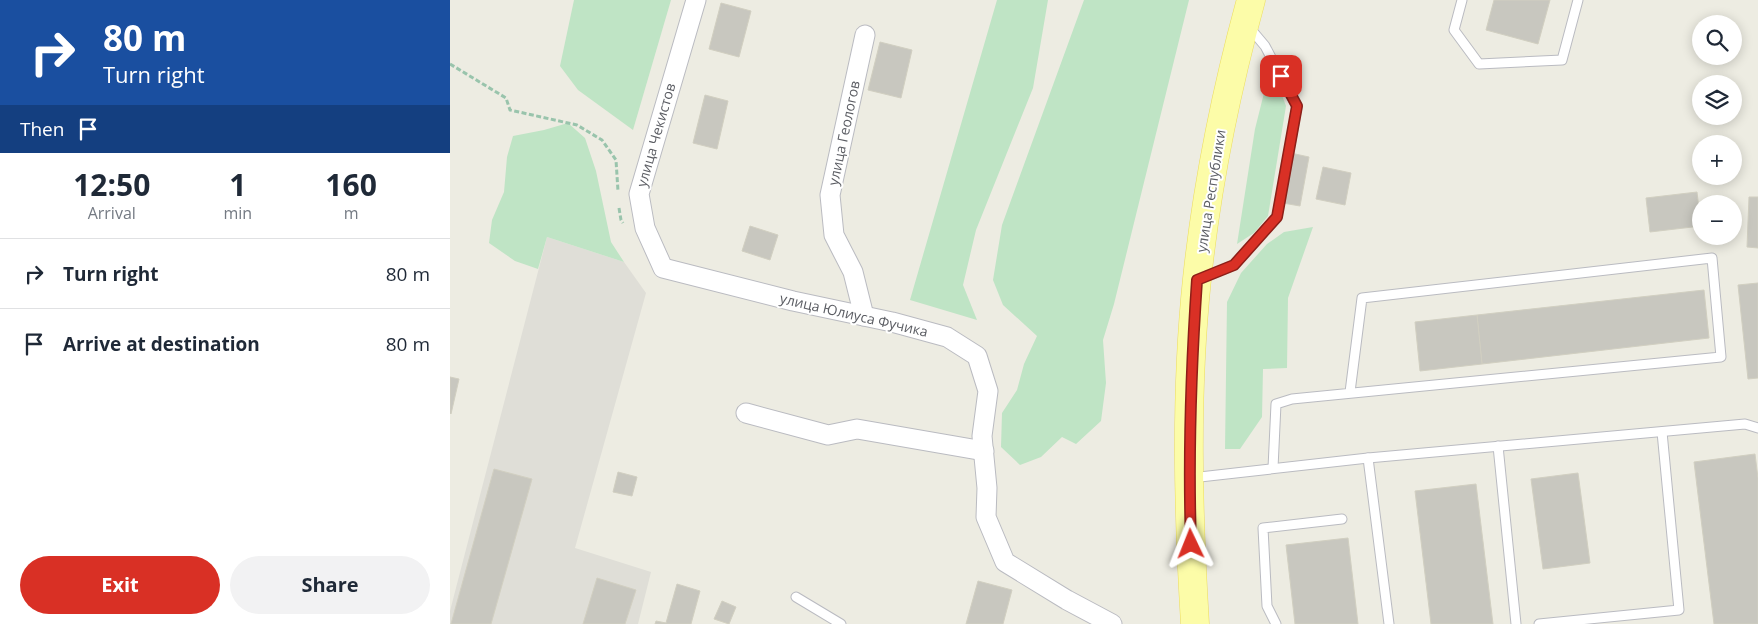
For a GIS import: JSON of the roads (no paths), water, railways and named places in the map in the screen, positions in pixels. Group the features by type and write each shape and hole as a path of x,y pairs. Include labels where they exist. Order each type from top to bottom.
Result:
{"main road":[{"name":"улица Республики","path":"1195,624 1189,478 1191,376 1197,280 1225,108 1248,11"}],"street":[{"name":"улица Чекистов","path":"663,268 645,228 639,194 696,0"},
{"name":"улица Геологов","path":"864,316 853,272 834,235 830,196 865,34"},
{"name":"улица Юлиуса Фучика","path":"663,268 784,299 892,322 947,337 977,356 988,391 982,436 987,488 986,517 1005,562 1067,600 1112,624"},
{"path":"746,413 828,435 857,429 984,451"}],"lane":[{"path":"1462,0 1454,30 1479,64 1562,60 1578,0"},
{"path":"1197,280 1234,265 1277,217 1297,106 1248,11"},
{"path":"1273,468 1276,404 1292,399 1721,357 1712,258 1362,298 1350,392"},
{"path":"1189,478 1368,458 1745,424 1758,428"},
{"path":"1539,624 1680,610 1662,432"},
{"path":"1498,446 1516,624"},
{"path":"1368,458 1389,624"},
{"path":"1276,624 1267,606 1264,528 1342,519"},
{"path":"796,597 841,624"}]}
